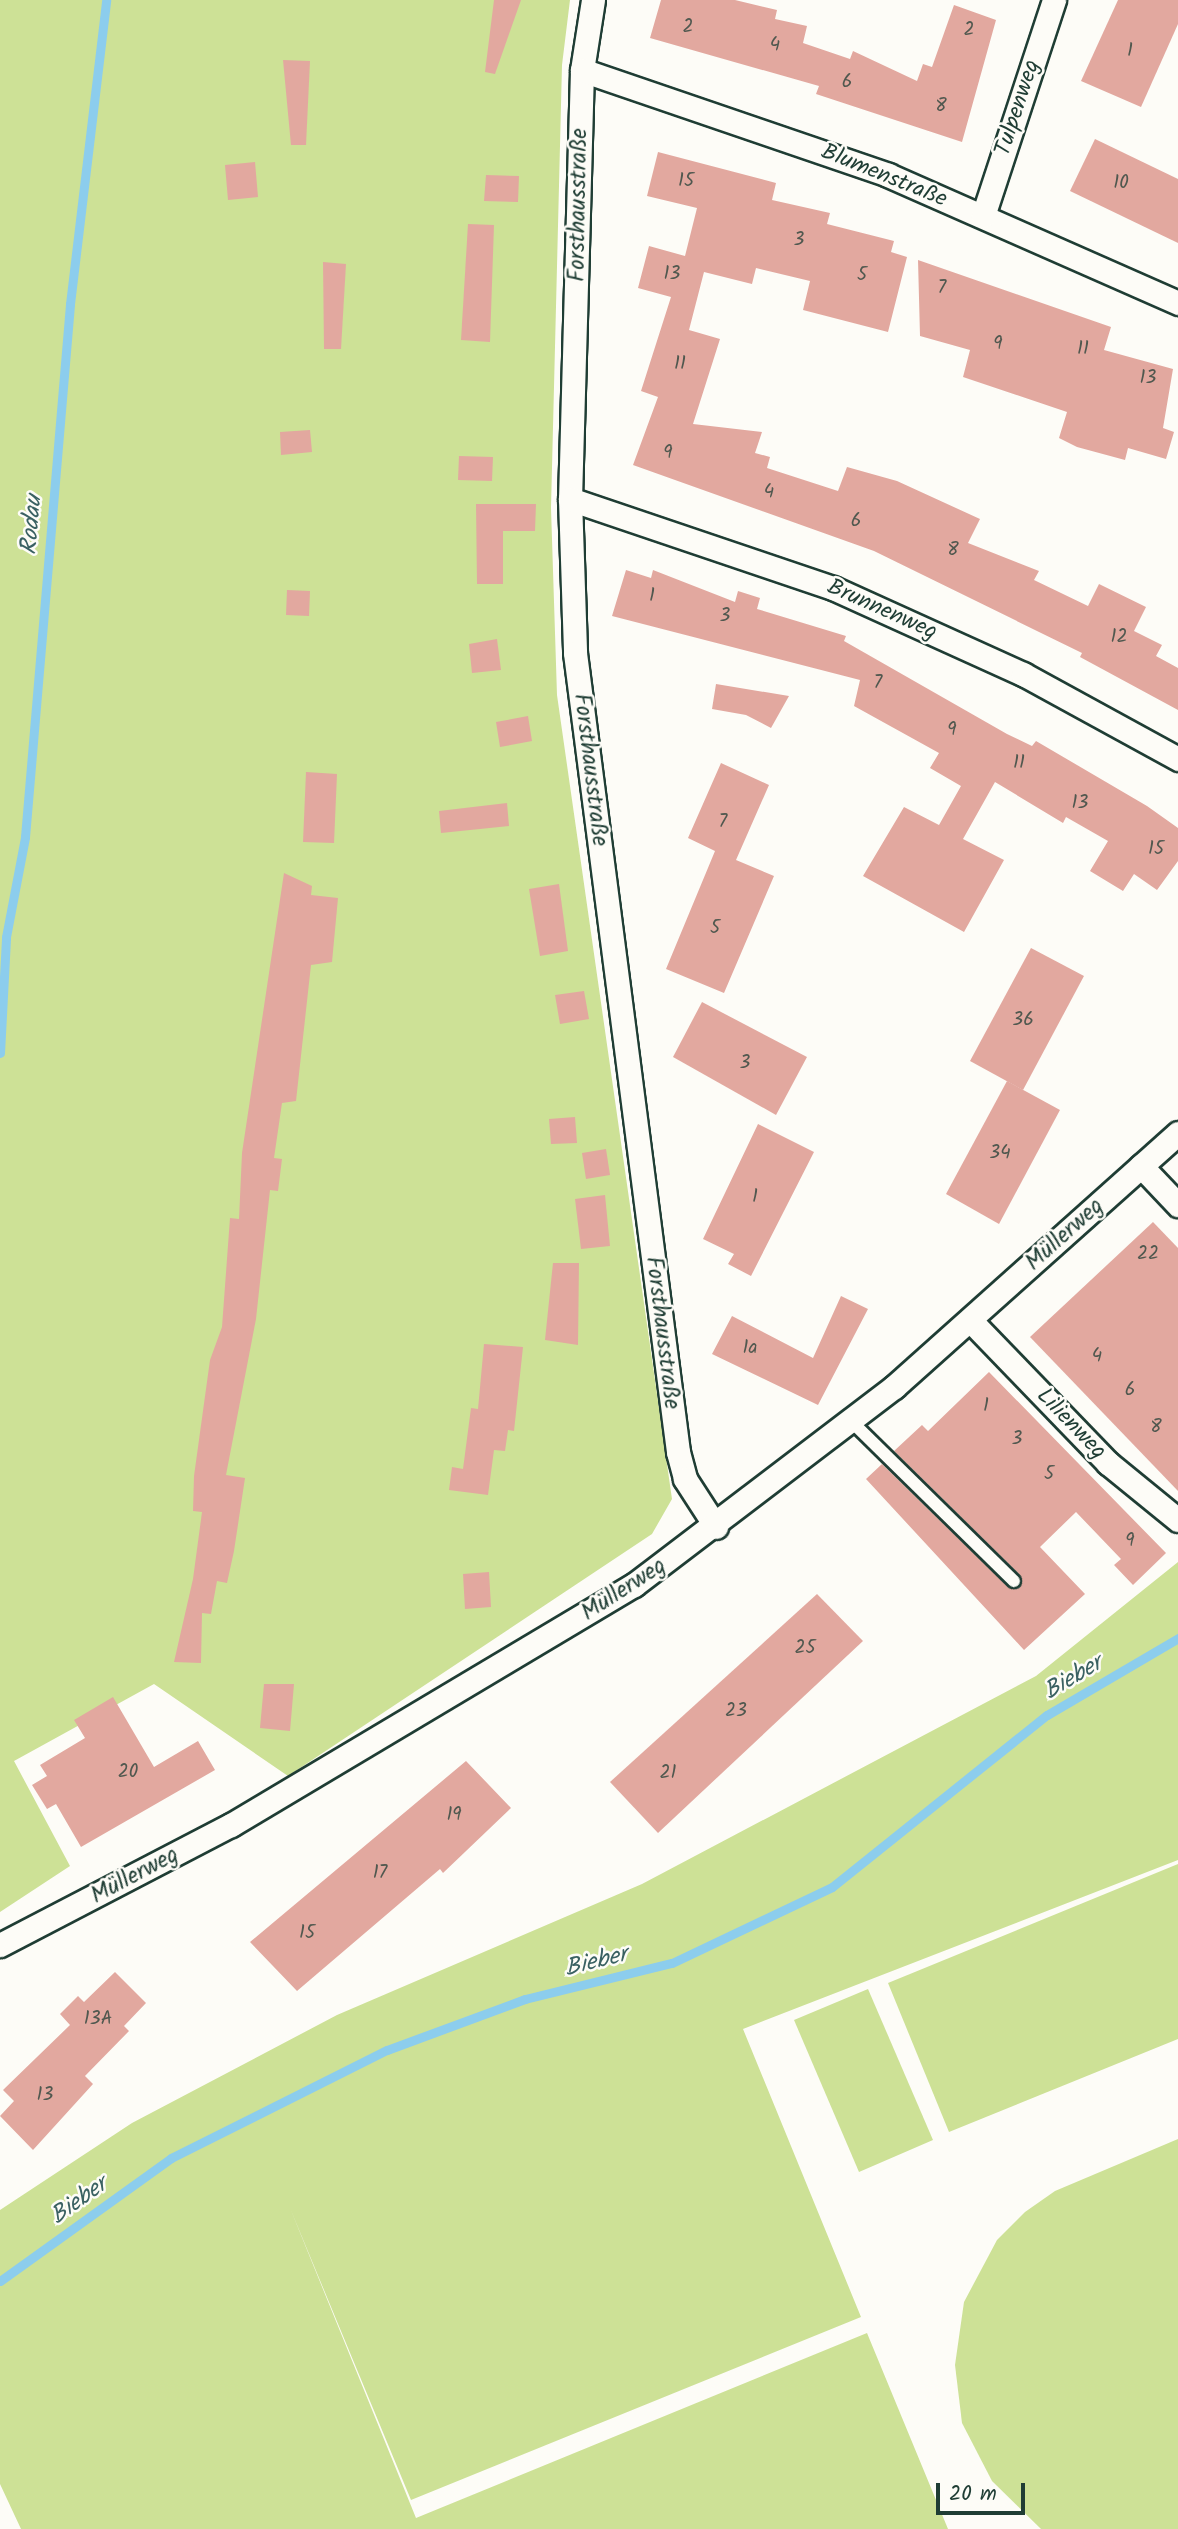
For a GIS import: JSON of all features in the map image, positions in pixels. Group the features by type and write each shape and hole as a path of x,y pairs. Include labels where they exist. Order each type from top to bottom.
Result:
{"street":[{"name":"Forsthausstraße","path":"593,0 582,70 570,499 575,653 678,1452 696,1500 716,1527"},
{"name":"Tulpenweg","path":"983,216 1054,0"},
{"name":"Blumenstraße","path":"582,70 730,117 983,216 1178,303"},
{"name":"Brunnenweg","path":"570,499 833,588 1023,674 1178,759"},
{"name":"Müllerweg","path":"0,1945 352,1755 562,1631 716,1527 852,1422 1178,1133"},
{"path":"1141,1166 1178,1205"},
{"name":"Lilienweg","path":"970,1320 1108,1463 1178,1520"}],"lane":[{"path":"852,1422 1014,1581"}],"green space":[{"path":"0,0 570,0 562,65 551,508 557,695 672,1499 652,1534 288,1776 154,1684 14,1761 70,1866 0,1912"},
{"path":"1178,1562 1178,1860 743,2029 861,2317 411,2500 290,2208 416,2518 867,2333 948,2529 21,2529 0,2484 0,2210 132,2123 337,2015 642,1884 1036,1676"},
{"path":"1178,1864 1178,2039 949,2132 888,1983"},
{"path":"868,1989 933,2140 859,2172 794,2020"},
{"path":"1178,2139 1178,2529 1041,2529 992,2481 962,2423 955,2365 964,2302 997,2240 1025,2212 1055,2191"}],"building":[{"path":"494,0 521,0 495,74 485,72"},
{"path":"661,0 735,0 777,10 775,19 807,26 803,43 850,59 853,51 917,81 923,64 932,67 954,5 996,20 962,142 816,94 819,86 650,38"},
{"path":"1118,0 1178,0 1178,24 1141,107 1081,81"},
{"path":"283,60 310,61 306,145 291,145"},
{"path":"1095,139 1178,179 1178,243 1070,191"},
{"path":"658,152 776,183 772,200 830,213 827,224 894,241 891,252 907,257 888,332 803,310 810,281 756,268 752,284 704,272 689,330 720,339 693,424 762,432 755,453 770,457 767,468 838,491 847,467 897,481 980,519 968,543 1039,571 1034,580 1088,606 1099,584 1146,607 1134,631 1162,645 1156,656 1178,668 1178,710 1080,657 1082,653 874,551 633,465 658,397 641,391 671,297 638,288 649,246 685,256 697,208 647,196"},
{"path":"255,162 258,197 228,200 225,165"},
{"path":"486,175 519,176 518,202 484,201"},
{"path":"468,224 494,225 490,342 461,340"},
{"path":"918,260 1111,327 1104,350 1173,369 1163,428 1174,432 1166,459 1128,448 1125,460 1077,447 1059,438 1067,412 963,377 970,350 920,336"},
{"path":"323,262 346,264 341,349 324,349"},
{"path":"310,430 312,452 281,455 280,432"},
{"path":"459,456 493,457 492,481 458,480"},
{"path":"476,504 536,504 535,531 503,531 503,584 477,584"},
{"path":"626,570 651,578 653,570 735,602 738,591 760,598 757,609 846,636 844,641 1007,734 1032,746 1036,741 1147,806 1178,828 1178,861 1157,890 1134,874 1123,891 1090,871 1108,841 1066,817 1063,823 995,782 963,839 1004,860 964,932 863,876 904,807 939,825 961,786 930,768 939,753 854,706 860,680 612,616"},
{"path":"287,590 310,591 309,616 286,615"},
{"path":"497,639 501,670 472,673 469,644"},
{"path":"716,684 789,696 771,728 746,715 712,709"},
{"path":"528,716 532,741 500,747 496,722"},
{"path":"721,763 769,785 736,860 774,876 724,993 666,969 715,851 688,838"},
{"path":"306,772 337,774 334,843 303,842"},
{"path":"507,803 509,826 441,833 439,811"},
{"path":"284,873 312,886 311,895 338,898 332,962 311,965 296,1101 282,1103 274,1158 282,1159 278,1191 270,1190 256,1319 226,1475 245,1478 227,1583 217,1581 211,1614 202,1613 201,1663 174,1662 193,1579 202,1512 193,1511 194,1476 210,1360 222,1327 230,1218 239,1219 242,1153"},
{"path":"559,884 568,951 540,956 529,889"},
{"path":"1031,948 1084,976 1023,1090 970,1061"},
{"path":"584,991 589,1019 560,1024 555,995"},
{"path":"702,1002 807,1057 776,1115 673,1057"},
{"path":"1007,1081 1060,1110 999,1224 946,1194"},
{"path":"575,1117 577,1143 551,1144 549,1119"},
{"path":"758,1124 814,1152 751,1276 728,1264 734,1254 703,1239"},
{"path":"606,1149 610,1175 586,1179 582,1153"},
{"path":"605,1195 610,1246 581,1249 575,1199"},
{"path":"1153,1222 1178,1248 1178,1491 1030,1337"},
{"path":"553,1263 579,1263 578,1345 545,1340"},
{"path":"841,1296 868,1309 818,1405 712,1354 732,1316 813,1358"},
{"path":"484,1344 523,1347 514,1431 508,1430 505,1451 494,1450 488,1495 449,1490 452,1467 463,1469 471,1408 478,1409"},
{"path":"989,1372 1166,1553 1133,1585 1114,1565 1121,1559 1076,1512 1040,1547 1085,1594 1024,1650 866,1479 882,1464 1008,1587 1020,1588 1020,1575 894,1451 922,1425 928,1431"},
{"path":"489,1572 491,1607 465,1609 463,1574"},
{"path":"817,1594 863,1641 658,1833 610,1782"},
{"path":"264,1684 294,1684 290,1731 260,1728"},
{"path":"113,1697 154,1767 198,1741 215,1770 81,1847 56,1804 47,1809 32,1785 47,1776 40,1765 85,1738 74,1720"},
{"path":"466,1761 511,1808 443,1873 440,1869 297,1991 250,1942"},
{"path":"115,1972 146,2003 124,2026 129,2031 85,2076 93,2084 33,2150 0,2116 14,2101 3,2090 70,2025 60,2014 78,1996 84,2002"}],"waterway":[{"name":"Rodau","path":"0,1053 6,937 25,837 70,304 106,0"},
{"name":"Bieber","path":"0,2281 171,2158 387,2050 525,1999 672,1963 832,1887 1047,1715 1178,1638"}]}
